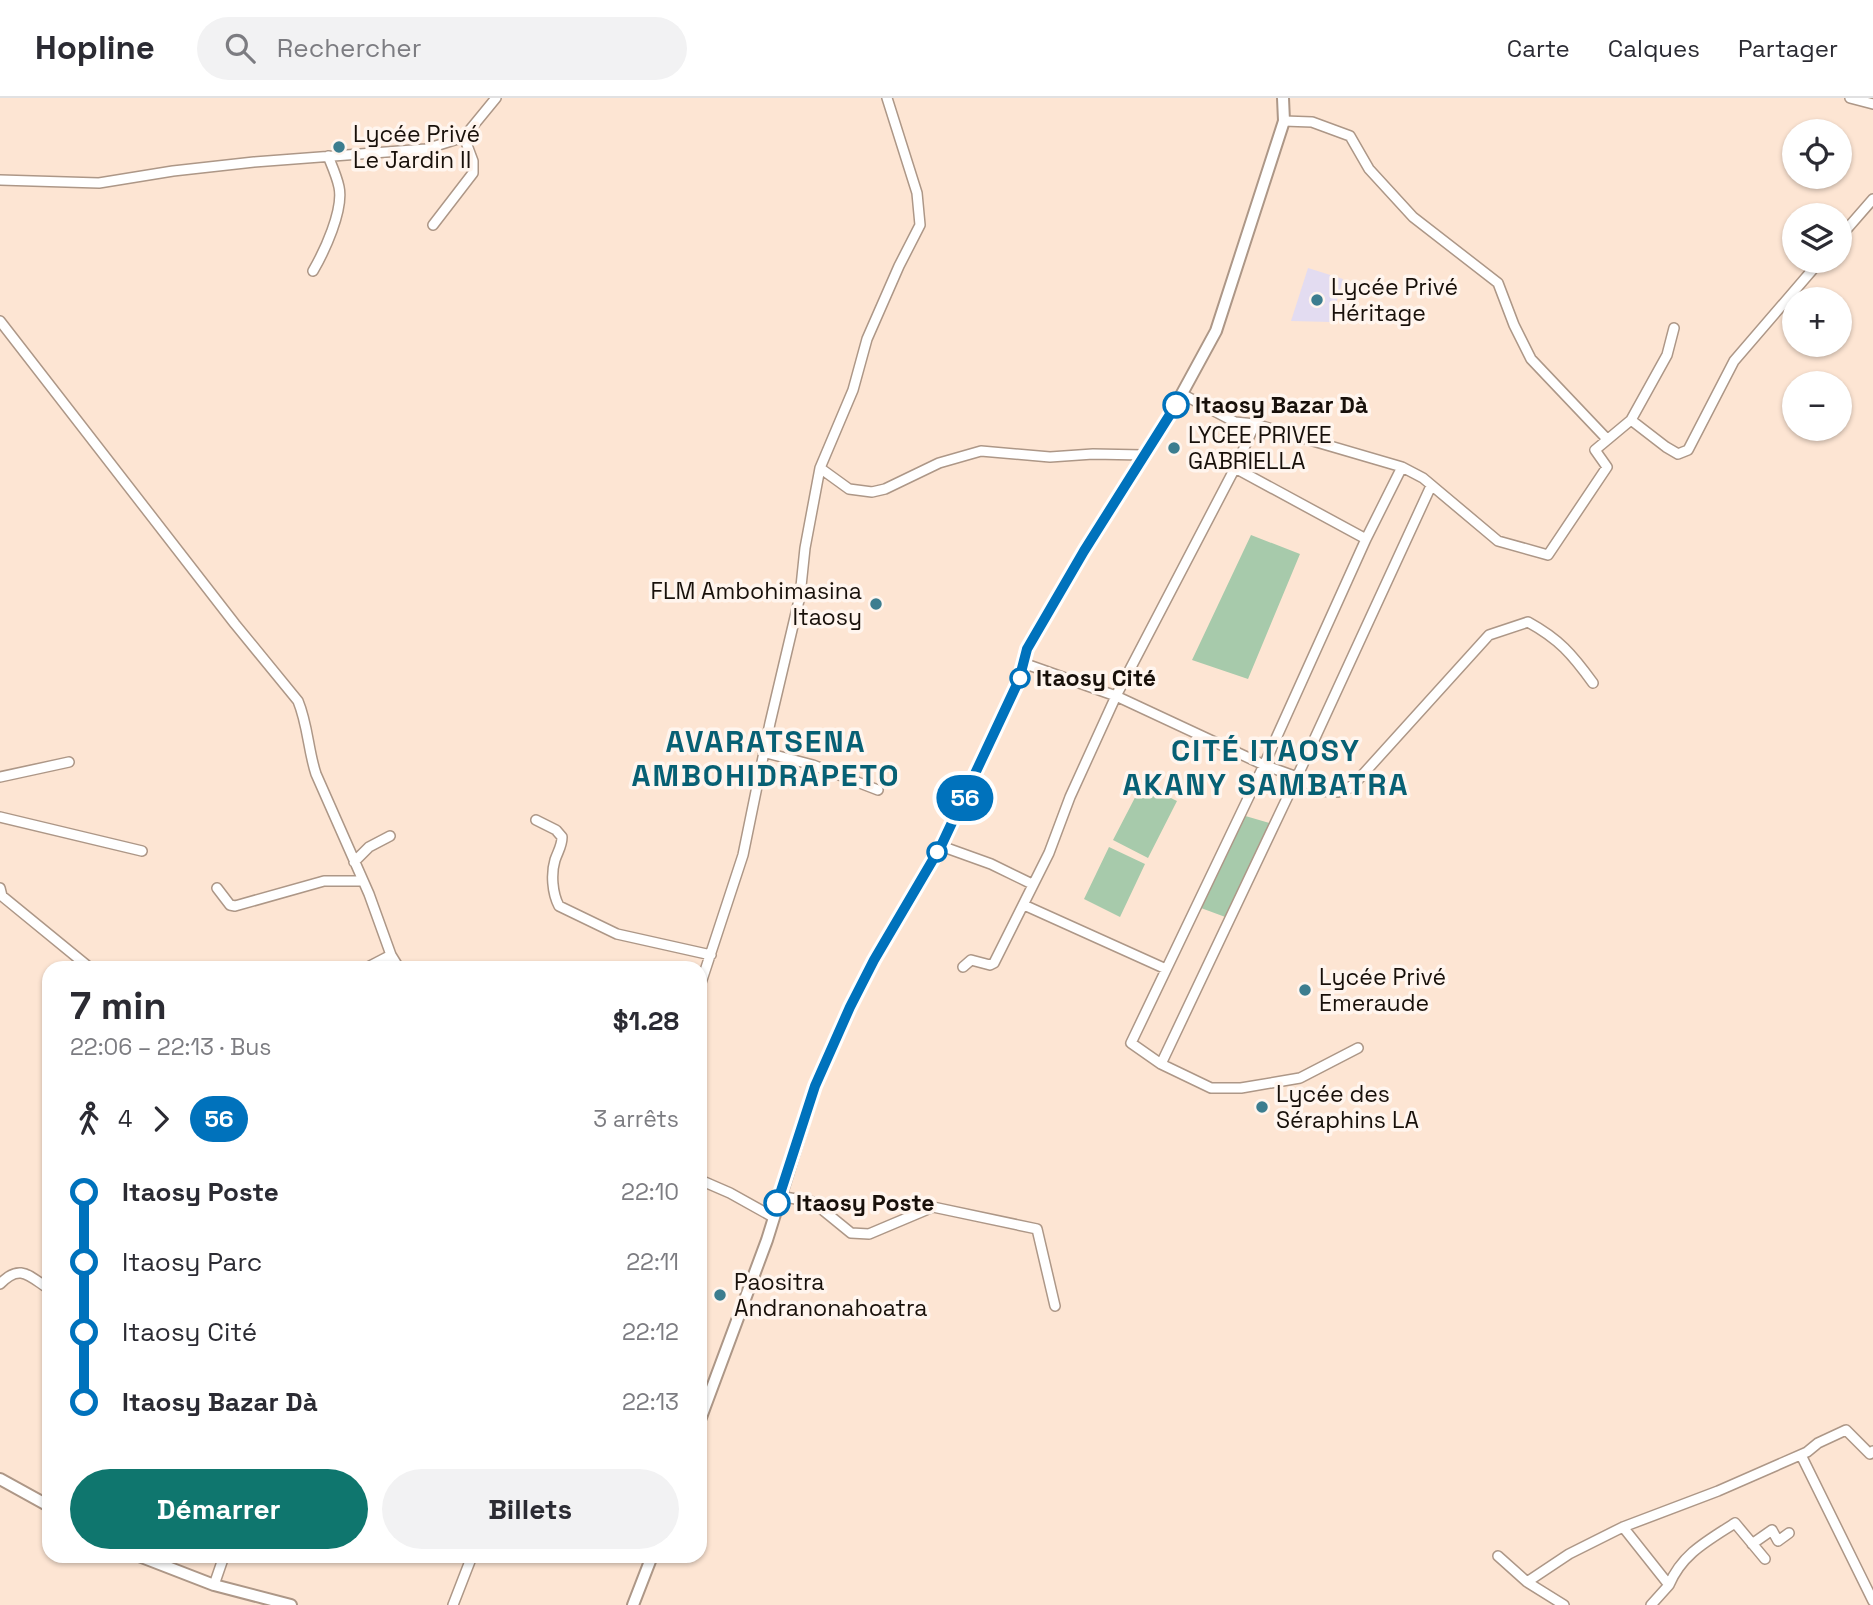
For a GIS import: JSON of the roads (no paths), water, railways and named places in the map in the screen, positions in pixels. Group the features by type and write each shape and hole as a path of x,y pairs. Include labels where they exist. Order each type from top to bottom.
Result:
{"street":[{"path":"0,180 99,183 173,171 426,149 464,137 496,98"},
{"path":"707,966 743,855 800,596 805,548 820,468 853,390 867,339 898,266 920,225 917,193 887,98"},
{"path":"707,1402 737,1323 815,1086 850,1007 874,960 941,846 1019,680 1027,649 1084,551 1182,394 1216,331 1284,121 1283,98"},
{"path":"1850,98 1873,104"},
{"path":"1284,121 1312,122 1350,136 1369,169 1413,216 1497,283 1531,359 1606,438"},
{"path":"433,225 473,173 473,161 464,137"},
{"path":"313,271 326,247 333,226 340,190 328,156"},
{"path":"1852,223 1873,199"},
{"path":"1631,420 1678,454 1688,450 1734,361 1810,273"},
{"path":"0,321 298,701 304,716 316,774 381,923 395,961"},
{"path":"1182,394 1235,422 1255,424 1402,467 1423,478 1497,541 1548,555 1607,467 1595,450 1606,438 1631,420 1667,355 1674,328"},
{"path":"963,967 971,960 990,965 994,963 1049,853 1070,797 1116,696 1236,468 1255,424"},
{"path":"820,468 849,489 872,492 885,489 939,463 981,452 1050,457 1093,454 1143,456"},
{"path":"1358,1048 1300,1079 1241,1088 1210,1088 1161,1064 1131,1044 1402,467"},
{"path":"1236,468 1366,539"},
{"path":"1161,1064 1431,486"},
{"path":"1023,663 1116,696 1264,765 1297,777 1320,791 1338,793 1348,789 1489,635 1528,621 1549,634 1573,655 1593,683"},
{"path":"764,752 813,765 878,790"},
{"path":"0,777 69,762"},
{"path":"0,817 142,851"},
{"path":"536,820 556,830 562,837 553,869 555,896 559,906 617,934 711,955"},
{"path":"354,862 369,847 390,836"},
{"path":"941,846 991,864 1032,884"},
{"path":"217,888 230,905 240,906 324,881 363,881"},
{"path":"0,907 1,893"},
{"path":"1,893 82,961"},
{"path":"1024,905 1166,969"},
{"path":"379,961 391,955"},
{"path":"707,1183 773,1217"},
{"path":"779,1196 813,1202 850,1233 869,1234 933,1207 1037,1229 1055,1306"},
{"path":"0,1284 11,1273 16,1272 26,1274 42,1284"},
{"path":"1527,1581 1569,1553 1623,1527 1718,1491 1801,1455 1846,1430 1870,1454 1873,1451"},
{"path":"1801,1455 1873,1601"},
{"path":"0,1479 42,1502"},
{"path":"1651,1605 1669,1585 1676,1567 1685,1558 1735,1523 1765,1559"},
{"path":"1623,1527 1669,1585"},
{"path":"1752,1544 1772,1530 1778,1541 1789,1533"},
{"path":"1498,1556 1527,1581 1564,1605"},
{"path":"157,1563 214,1585 291,1605"},
{"path":"214,1585 222,1563"},
{"path":"453,1605 469,1563"},
{"path":"632,1605 649,1563"}],"place":[{"name":"Lycée Privé Le Jardin II","path":"339,147"},
{"name":"Lycée Privé Héritage","path":"1317,300"},
{"name":"Itaosy Bazar Dà","path":"1176,405"},
{"name":"LYCEE PRIVEE GABRIELLA","path":"1174,448"},
{"name":"FLM Ambohimasina Itaosy","path":"876,604"},
{"name":"Itaosy Cité","path":"1020,678"},
{"name":"Lycée Privé Emeraude","path":"1305,990"},
{"name":"Lycée des Séraphins LA","path":"1262,1107"},
{"name":"Itaosy Poste","path":"777,1203"},
{"name":"Paositra Andranonahoatra","path":"720,1295"}],"district":[{"name":"AVARATSENA AMBOHIDRAPETO","path":"766,759"},
{"name":"CITÉ ITAOSY AKANY SAMBATRA","path":"1266,768"}]}
